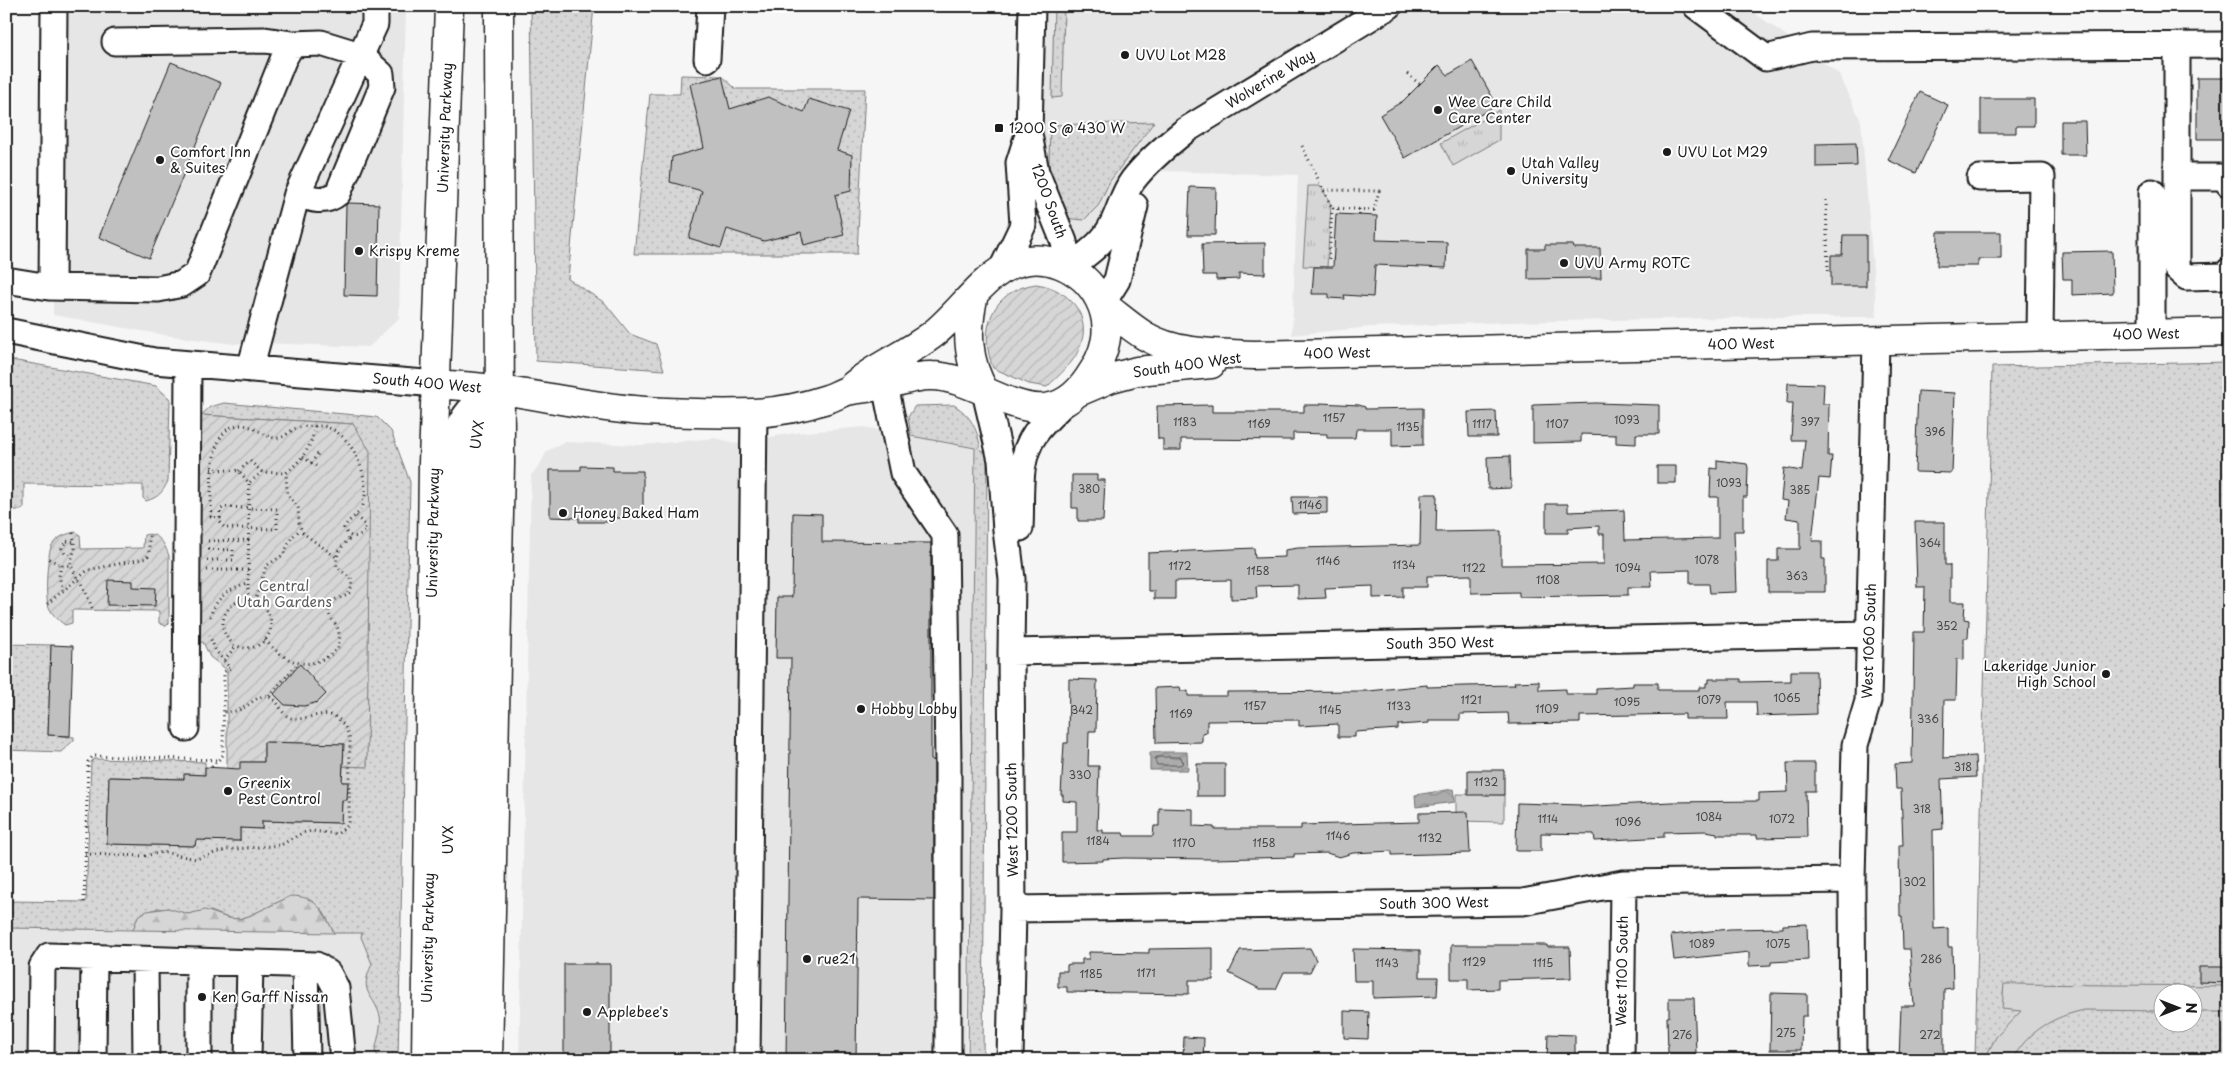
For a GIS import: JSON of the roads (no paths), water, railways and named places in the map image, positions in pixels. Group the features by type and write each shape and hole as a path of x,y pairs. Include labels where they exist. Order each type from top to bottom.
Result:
{"main road":[{"name":"University Parkway","path":"426,1060 433,463 449,6"},
{"path":"488,1060 489,933 495,779 500,390 499,6"},
{"path":"1034,260 1057,263 1068,268 1086,280 1102,304 1106,326 1101,361 1072,397 1046,408 1027,408 985,392 976,377 970,355 968,329 974,294 982,284 1012,264 1034,260"},
{"name":"South 400 West","path":"847,391 870,372 931,336 974,294"},
{"name":"South 400 West","path":"1102,304 1140,333 1168,346 1200,352 1254,355"},
{"name":"400 West","path":"1254,355 2229,332"},
{"name":"South 400 West","path":"1072,397 1110,378 1137,371 1199,366 1254,355"},
{"name":"South 400 West","path":"437,384 500,390 536,397 644,411 754,413 802,406 847,391 931,376 945,377 985,392"}],"street":[{"path":"52,287 54,6"},
{"path":"250,369 297,194 375,24 375,6"},
{"path":"707,59 710,6"},
{"name":"1200 South","path":"1032,6 1029,134 1036,172 1060,231 1068,268"},
{"name":"Wolverine Way","path":"1068,268 1104,239 1113,224 1120,203 1132,181 1186,130 1389,6"},
{"path":"1696,6 1766,58 1812,47 2229,44"},
{"path":"115,42 265,40 292,44 321,43 360,55 381,74 382,87 338,193 332,197 313,200 297,194"},
{"path":"6,280 52,287 158,289 182,284 197,274 283,60 292,44"},
{"path":"2178,45 2177,269 2186,277 2225,276 2229,271"},
{"name":"1200 South","path":"1002,269 1023,225 1020,163 1029,134"},
{"name":"Wolverine Way","path":"1102,304 1117,280 1132,214 1155,158"},
{"path":"1980,178 2042,177 2040,336"},
{"path":"2177,178 2224,178 2229,184"},
{"path":"2152,192 2152,334"},
{"name":"South 400 West","path":"6,331 154,361 437,384"},
{"name":"West 1060 South","path":"1853,1060 1852,880 1855,746 1868,701 1876,340"},
{"path":"186,728 188,365"},
{"path":"885,385 903,473 945,535 948,763 948,1060"},
{"name":"UVX","path":"446,1060 452,444 459,424 470,408 486,396 500,390"},
{"name":"UVX","path":"470,1060 474,452 480,413 488,401 500,390"},
{"name":"West 1200 South","path":"985,392 1001,460 1012,580 1010,652 1013,909 1010,1060"},
{"name":"West 1200 South","path":"1012,580 1020,542 1022,470 1026,451 1036,432 1072,397"},
{"path":"747,1060 754,413"},
{"name":"South 350 West","path":"1010,652 1869,634"},
{"name":"South 300 West","path":"1013,909 1522,902 1623,883 1852,880"},
{"name":"West 1100 South","path":"1621,1060 1623,883"},
{"path":"41,1060 42,968 49,956 316,965 328,973 336,988 343,1060"},
{"path":"93,1060 94,958"},
{"path":"145,960 146,1060"},
{"path":"199,961 200,1060"},
{"path":"248,1060 250,963"},
{"path":"305,965 308,1060"}],"water":[{"path":"1150,752 1187,752 1188,770 1150,770"},
{"path":"1453,789 1455,802 1416,807 1415,795"}],"place":[{"name":"UVU Lot M28","path":"1125,55"},
{"name":"Wee Care Child Care Center","path":"1438,110"},
{"name":"1200 S @ 430 W","path":"999,128"},
{"name":"UVU Lot M29","path":"1667,152"},
{"name":"Comfort Inn & Suites","path":"160,160"},
{"name":"Utah Valley University","path":"1511,171"},
{"name":"Krispy Kreme","path":"359,251"},
{"name":"UVU Army ROTC","path":"1564,263"},
{"name":"Honey Baked Ham","path":"563,513"},
{"name":"Lakeridge Junior High School","path":"2106,674"},
{"name":"Hobby Lobby","path":"861,709"},
{"name":"Greenix Pest Control","path":"228,791"},
{"name":"rue21","path":"807,959"},
{"name":"Ken Garff Nissan","path":"202,997"},
{"name":"Applebee's","path":"587,1012"}],"park label":[{"name":"Central Utah Gardens","path":"284,594"}]}
